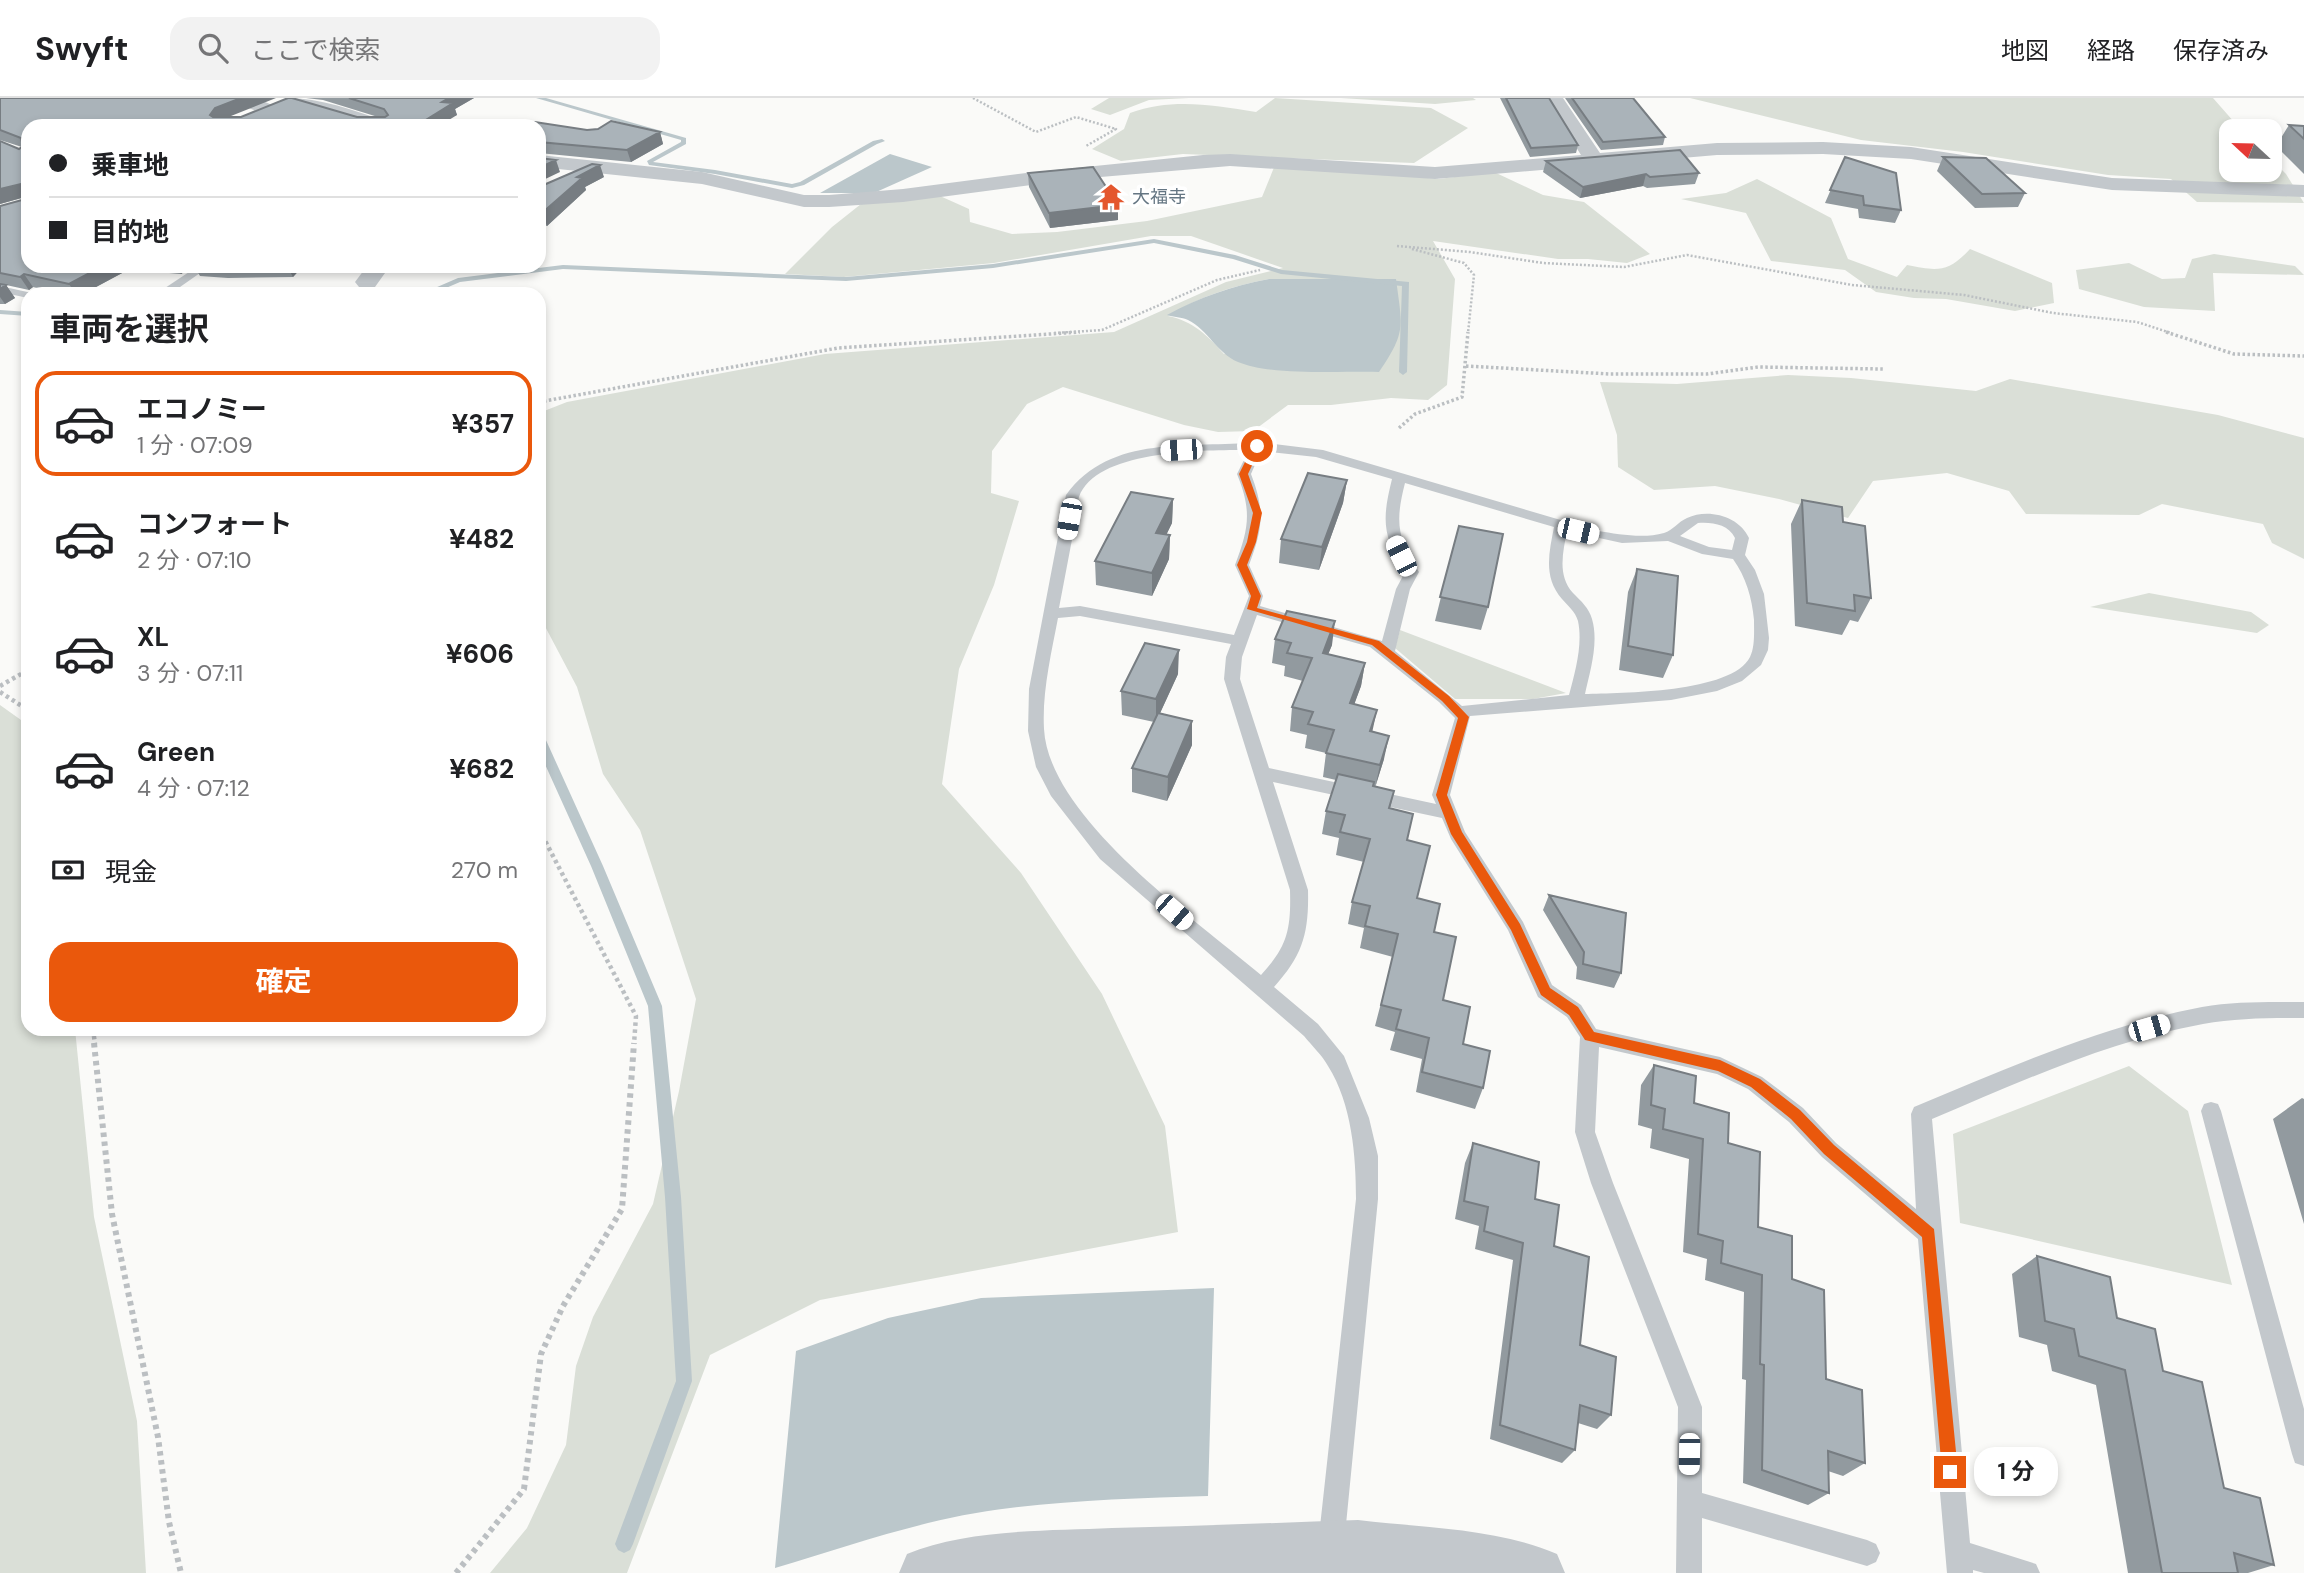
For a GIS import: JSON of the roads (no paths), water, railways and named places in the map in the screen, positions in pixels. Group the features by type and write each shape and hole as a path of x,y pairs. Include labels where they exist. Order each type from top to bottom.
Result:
{"street":[{"path":"239,98 268,109"},
{"path":"1553,98 1595,161"},
{"path":"247,118 297,99 360,119"},
{"path":"546,162 690,177 804,201 824,202 935,193 1000,182 1230,160 1435,173 1717,149 1876,150 2112,184 2211,190 2304,191"},
{"path":"559,185 589,168"},
{"path":"926,1573 954,1567 1047,1558 1349,1556 1502,1564 1538,1573"}],"lane":[{"path":"173,287 194,273"},
{"path":"0,289 21,294"},
{"path":"1257,446 1244,474 1258,513 1242,565 1256,596 1240,641 1231,679 1300,890 1300,917 1288,959 1262,987"},
{"path":"1349,1556 1367,1199 1367,1156 1359,1118 1337,1062 1311,1030 1106,854 1057,792 1044,767 1036,731 1037,689 1073,495 1083,480 1112,460 1132,455 1257,446 1318,453 1561,526 1625,540 1668,536 1677,533 1690,521 1708,518 1719,520 1734,527 1742,535 1738,555"},
{"path":"1387,651 1403,589 1412,572 1401,556 1390,528 1399,478"},
{"path":"1561,526 1555,564 1556,578 1567,595 1580,607 1586,622 1585,651 1575,701"},
{"path":"1458,712 1488,707 1656,697 1729,681 1754,664 1759,656 1761,640 1759,602 1749,569 1738,555 1707,551 1668,536"},
{"path":"1252,609 1375,643 1463,717 1441,795 1457,834 1516,927 1545,991 1574,1011 1590,1036 1584,1132 1690,1407 1689,1573"},
{"path":"1053,614 1080,611 1240,641"},
{"path":"1261,773 1450,813"},
{"path":"2027,1573 1958,1562 1921,1114 2078,1049 2175,1021 2227,1013 2304,1010"},
{"path":"1590,1036 1720,1066 1755,1083 1796,1115 1829,1150 1929,1234"},
{"path":"2211,1111 2304,1454"},
{"path":"1689,1502 1867,1553"}],"waterway":[{"path":"539,98 684,139 684,143 649,162 651,164 792,186 802,184 875,142 882,141"},
{"path":"546,269 563,267 846,279 993,266 1154,241 1235,257 1281,272 1406,284 1403,372"},
{"path":"442,287 458,280 515,273"},
{"path":"0,312 21,314"},
{"path":"546,753 597,866 655,1006 673,1197 684,1381 624,1544"}],"place":[{"name":"大福寺","path":"1111,197"}]}
